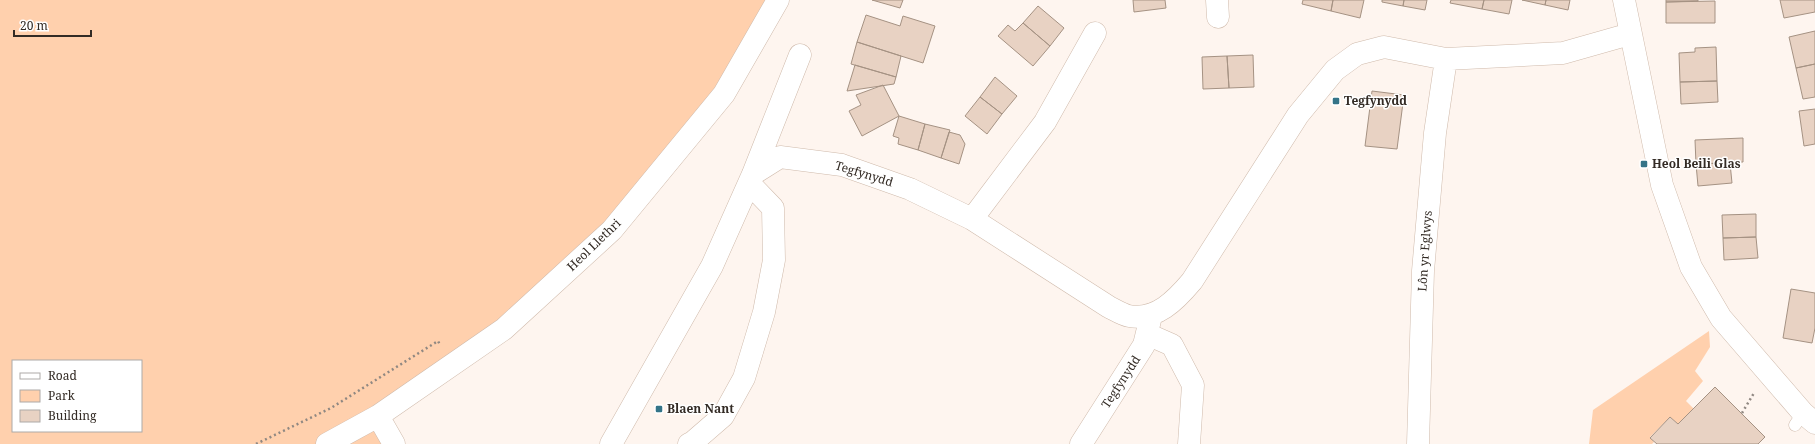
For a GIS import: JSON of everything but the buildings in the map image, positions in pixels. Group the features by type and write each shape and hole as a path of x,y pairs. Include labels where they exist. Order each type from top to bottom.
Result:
{"street":[{"name":"Heol Llethri","path":"327,444 378,416 504,329 612,230 724,94 778,0"},
{"path":"1624,0 1662,185 1691,267 1721,318 1804,420"},
{"path":"972,219 1045,122 1095,33"},
{"path":"1189,444 1193,385 1172,345 1149,325 1192,281 1298,115 1335,70 1357,54 1384,47 1446,59 1563,53 1630,34"},
{"path":"611,444 712,266 751,178 800,55"},
{"name":"Lôn yr Eglwys","path":"1418,444 1422,271 1435,133 1446,59"},
{"name":"Tegfynydd","path":"751,178 780,157 842,166 910,189 972,219 1109,307 1149,325 1144,345 1081,444"},
{"path":"689,444 694,442 723,416 744,378 764,312 774,260 773,208 751,178"},
{"path":"378,416 394,444"}],"path":[{"path":"256,444 330,408 438,341 454,363"}],"green space":[{"path":"0,0 778,0 612,230 379,416 394,444 0,444"},
{"path":"1709,331 1710,347 1695,371 1703,381 1686,401 1694,409 1678,424 1670,417 1650,437 1654,442 1652,444 1589,444 1593,410"}],"place":[{"name":"Tegfynydd","path":"1336,101"},
{"name":"Heol Beili Glas","path":"1644,164"},
{"name":"Blaen Nant","path":"659,409"}]}
